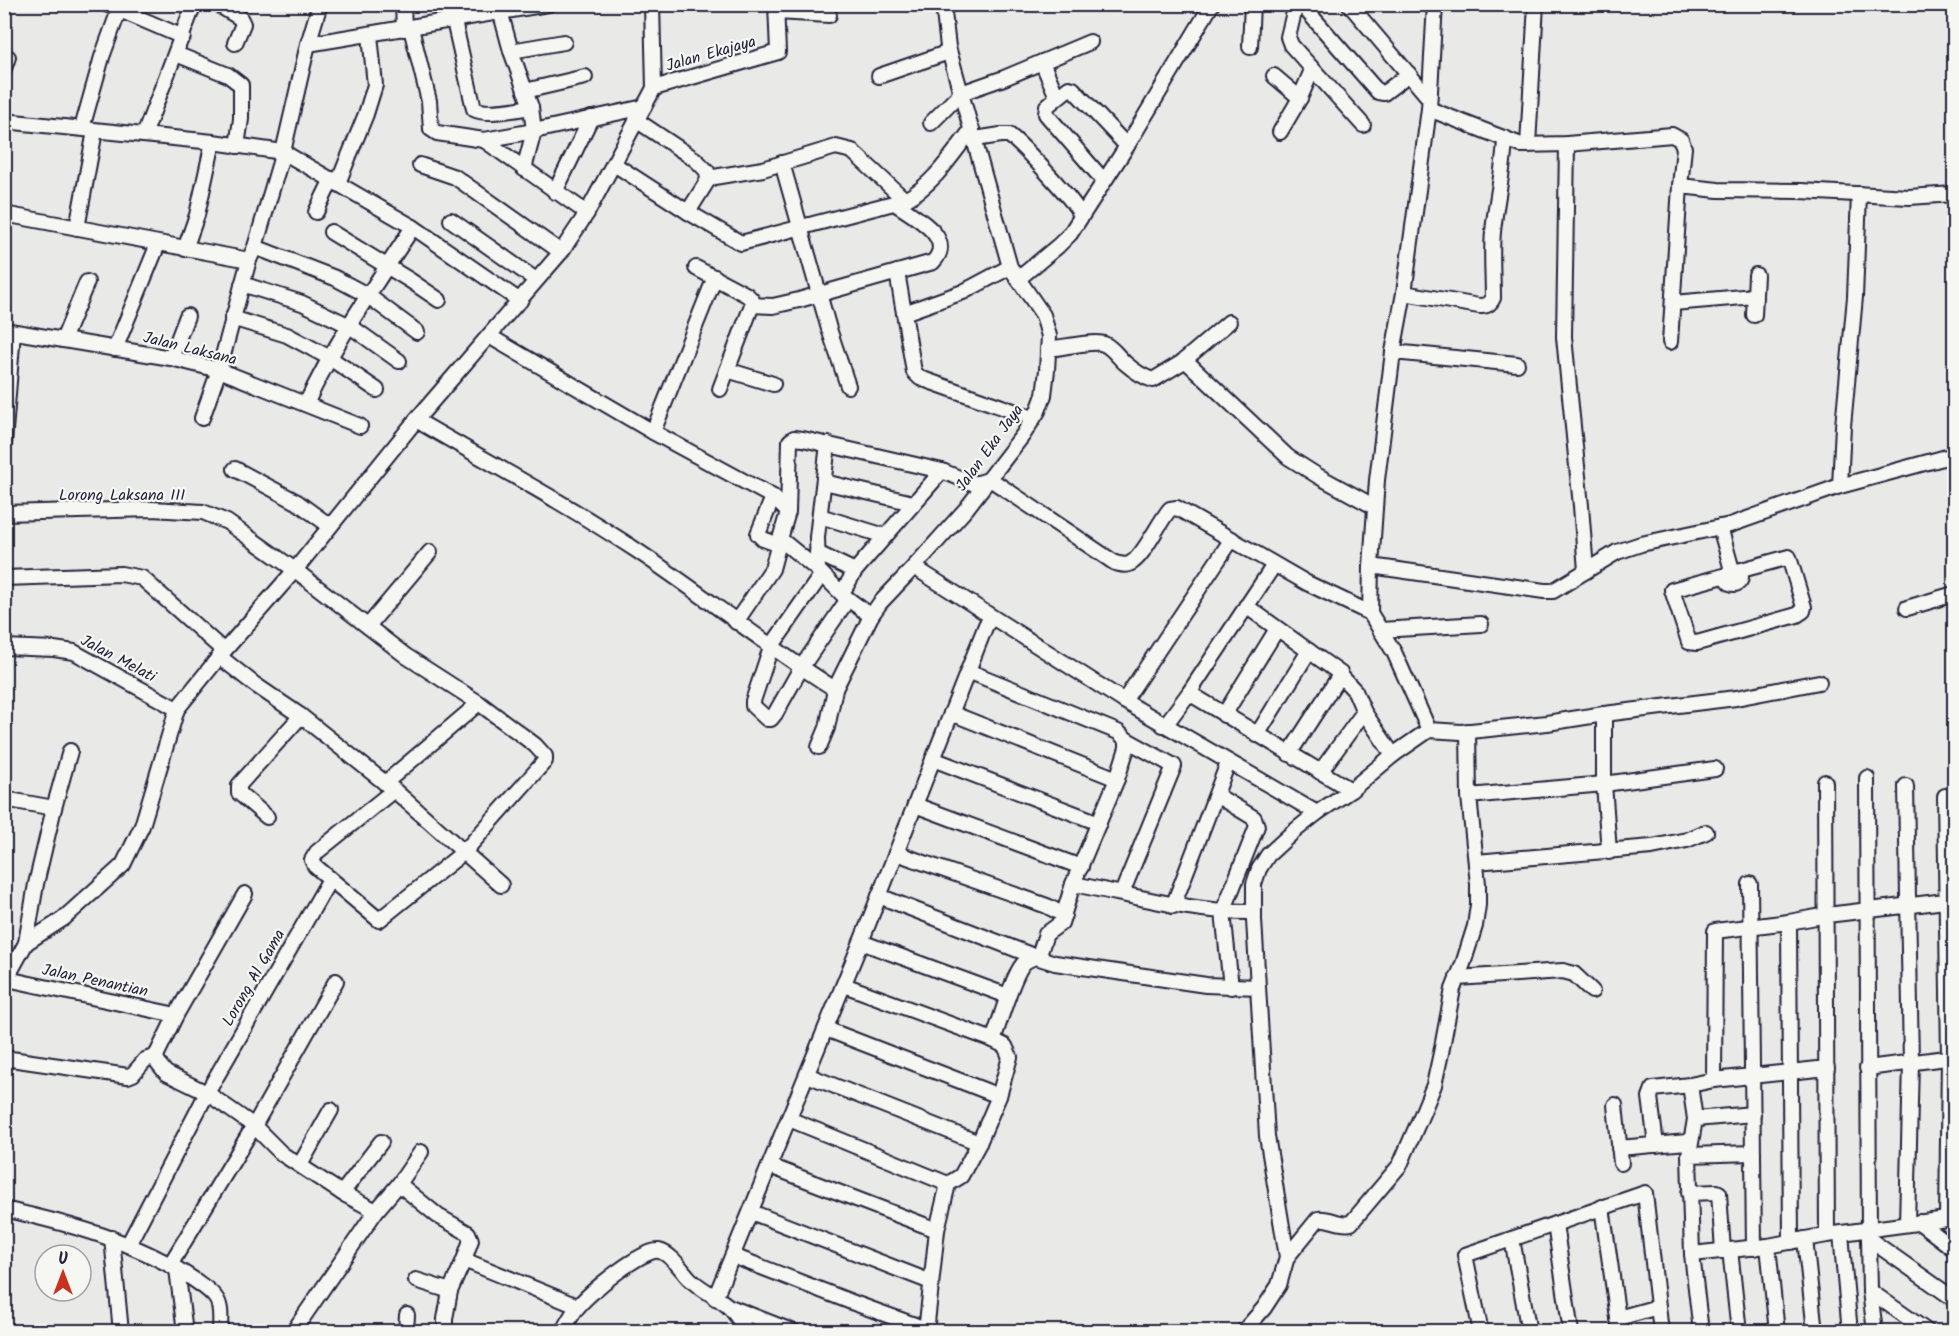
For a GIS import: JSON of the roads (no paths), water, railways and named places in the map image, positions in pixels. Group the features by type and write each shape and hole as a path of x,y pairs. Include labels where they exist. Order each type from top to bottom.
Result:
{"street":[{"path":"106,4 183,37"},
{"path":"144,135 194,4"},
{"path":"217,4 240,18 243,24 235,43"},
{"path":"202,418 219,370 249,260 255,247 283,152 308,44 320,4"},
{"path":"403,4 407,28 429,101 431,129 437,133 484,140 644,107"},
{"path":"308,44 454,21 499,9 548,4"},
{"path":"26,943 63,919 123,865 142,826 177,709 295,570 416,420 561,252 587,213 654,88 652,4"},
{"name":"Jalan Eka Jaya","path":"819,747 827,728 836,689 871,616 880,603 966,509 1033,418 1044,395 1049,336 1043,315 1010,267 949,52 943,4"},
{"path":"1018,279 1058,246 1077,225 1212,4"},
{"path":"1250,47 1252,4"},
{"path":"1296,4 1288,41 1363,125"},
{"path":"1301,4 1378,92 1384,93 1408,74"},
{"path":"1349,4 1408,74 1429,104 1521,145 1567,144 1672,135 1682,140 1684,148 1670,342"},
{"path":"1429,730 1394,652 1370,613 1375,507 1393,352 1404,293 1429,104 1435,4"},
{"path":"1528,145 1536,4"},
{"path":"777,8 829,15"},
{"name":"Jalan Ekajaya","path":"654,88 778,52 777,8"},
{"path":"499,9 531,107 534,131 524,169"},
{"path":"77,228 89,130 102,57 119,10"},
{"path":"454,21 474,109 479,112 488,112 531,107"},
{"path":"316,212 335,181 366,114 375,85 370,35"},
{"path":"511,51 564,42"},
{"path":"931,123 961,93 1090,42"},
{"path":"879,76 949,52"},
{"path":"176,54 228,75 241,85 241,118 237,146"},
{"path":"1042,62 1057,97"},
{"path":"1280,132 1300,98 1312,70"},
{"path":"525,91 585,76"},
{"path":"1274,76 1300,98"},
{"path":"1104,181 1046,114 1047,106 1069,88 1073,89 1127,146"},
{"path":"555,192 591,118"},
{"path":"636,120 696,160 707,171 708,180"},
{"path":"4,121 213,142 283,152 413,226 520,301"},
{"path":"614,164 741,243 900,201 925,186 974,134 1005,134 1009,135 1072,201 1081,216"},
{"path":"1404,293 1479,306 1487,306 1491,302 1493,298 1493,235 1503,170 1505,138"},
{"path":"484,140 587,213"},
{"path":"185,249 197,215 213,142"},
{"path":"1567,144 1564,337 1586,572"},
{"path":"688,212 708,180 714,177 763,169 836,147 852,151 937,236 941,250 940,255 933,262 773,306 752,305"},
{"path":"782,163 848,386"},
{"path":"420,165 455,177 561,252"},
{"path":"1680,186 1718,190 1801,191 1909,197 1954,194"},
{"path":"1840,486 1859,194"},
{"path":"4,214 249,260"},
{"path":"451,219 536,280"},
{"path":"306,404 367,295 413,226"},
{"path":"331,232 439,300"},
{"path":"115,349 158,244"},
{"path":"255,247 335,278 367,295 417,332"},
{"path":"904,314 963,292 1010,267"},
{"path":"696,268 747,295 752,300 720,389"},
{"path":"897,272 914,372 920,378 1033,418"},
{"path":"1754,315 1756,275"},
{"path":"653,432 715,277"},
{"path":"63,340 87,282"},
{"path":"242,284 302,303 350,326 399,361"},
{"path":"1673,303 1755,296"},
{"path":"171,358 187,316"},
{"path":"232,318 287,335 330,358 377,390"},
{"path":"1048,350 1103,343 1125,364 1153,380 1185,360 1229,322"},
{"path":"4,443 9,331"},
{"name":"Jalan Laksana","path":"9,331 171,358 219,370 360,426"},
{"path":"489,336 653,432 773,497 788,512"},
{"path":"1393,352 1517,364"},
{"path":"1185,360 1288,457 1375,507"},
{"path":"727,370 773,384"},
{"path":"416,420 570,509 637,551 801,668 836,689"},
{"path":"736,622 776,559 788,512 790,441 794,438 942,471 972,483 993,481 1115,563 1122,565 1134,560 1154,535 1170,509 1177,508 1307,584 1370,613"},
{"path":"828,444 817,553 820,572 771,647 753,701 753,706 767,719 771,719 775,714 844,596 855,571 942,471"},
{"path":"1371,566 1544,591 1558,588 1617,552 1641,544 1720,527 1840,486 1954,456"},
{"path":"235,469 297,502 330,526"},
{"path":"824,482 912,503"},
{"path":"773,497 758,534 763,539 779,542 820,572 844,596 871,616"},
{"name":"Lorong Laksana III","path":"4,513 130,509 204,512 227,522 295,570 406,656 479,703 535,745 543,753 544,761 464,852"},
{"path":"820,516 885,536"},
{"path":"1720,527 1733,576"},
{"path":"1124,701 1232,539"},
{"path":"368,626 430,552"},
{"path":"817,553 855,571"},
{"path":"1789,557 1804,607 1802,613 1693,644 1687,639 1672,590 1733,576 1789,557"},
{"path":"1163,725 1189,693 1274,565"},
{"path":"914,567 1163,725 1317,813"},
{"path":"4,578 121,574 142,578 254,684 300,716 390,786 501,885"},
{"path":"1907,608 1954,594"},
{"path":"1246,606 1341,674 1355,691 1364,712 1393,755"},
{"path":"715,1298 844,985 986,625 992,618"},
{"path":"1380,630 1481,624"},
{"path":"1224,715 1277,629"},
{"name":"Jalan Melati","path":"4,647 74,652 177,709"},
{"path":"1257,735 1309,651"},
{"path":"968,671 1118,732 1127,740 1174,766 1122,893"},
{"path":"1289,754 1340,675"},
{"path":"1287,1257 1267,1136 1254,912 1254,884 1259,869 1268,855 1317,813 1429,730 1468,731 1547,723 1736,698 1819,682"},
{"path":"1189,693 1351,790"},
{"path":"464,852 381,920 315,866 312,860 314,855 479,703"},
{"path":"1320,772 1364,712"},
{"path":"951,713 1117,779"},
{"path":"1604,714 1604,784 1610,852"},
{"path":"267,817 239,793 238,785 300,716"},
{"path":"1244,1332 1279,1285 1287,1257 1318,1220 1323,1218 1341,1224 1352,1223 1400,1166 1434,1085 1449,1004 1475,926 1478,904 1469,796 1468,731"},
{"path":"993,1040 1008,996 1022,966 1026,961 1041,953 1046,934 1059,926 1064,915 1073,884 1117,779 1127,748 1127,740"},
{"path":"6,981 26,943 36,884 70,751"},
{"path":"933,759 1099,823"},
{"path":"1173,906 1228,763"},
{"path":"1469,796 1604,784 1715,769"},
{"path":"1867,778 1869,1234 1870,1291 1875,1332"},
{"path":"1825,782 1827,1068 1834,1234 1850,1332"},
{"path":"1906,786 1913,1223"},
{"path":"1216,795 1254,818 1257,826 1223,912 1231,987"},
{"path":"1692,1254 1761,1247 1834,1234 1869,1234 1913,1223 1951,1218 1950,901 1945,796"},
{"path":"4,799 54,808"},
{"path":"915,805 1081,867"},
{"path":"1476,861 1610,852 1664,845 1687,840 1706,831"},
{"path":"896,853 1047,906 1064,915"},
{"name":"Lorong Al Gama","path":"128,1245 207,1094 330,879"},
{"path":"1073,884 1173,906 1223,912 1254,912"},
{"path":"1750,884 1753,1153 1761,1247 1777,1332"},
{"path":"245,894 176,1015 156,1056 158,1063 166,1073 207,1094 254,1126 282,1154 342,1193 376,1211"},
{"path":"879,896 1055,963 1169,981 1231,987 1258,987"},
{"path":"1713,1080 1715,931 1950,901"},
{"path":"1789,922 1789,1072 1798,1240 1815,1332"},
{"path":"861,942 1008,996"},
{"path":"1457,978 1563,971 1574,975 1592,991"},
{"name":"Jalan Penantian","path":"6,981 176,1015"},
{"path":"185,1332 173,1267 336,981"},
{"path":"789,1119 948,1184 960,1176 979,1143 999,1096 1010,1057 1005,1046 844,985"},
{"path":"826,1029 999,1096"},
{"path":"4,1058 128,1076 133,1074 145,1060 156,1056"},
{"path":"1867,1068 1952,1057"},
{"path":"1656,1145 1650,1097 1653,1089 1827,1068"},
{"path":"807,1075 979,1143"},
{"path":"1690,1085 1695,1119 1690,1139 1689,1193 1692,1254 1701,1332"},
{"path":"1615,1105 1621,1163"},
{"path":"300,1166 331,1110"},
{"path":"1695,1119 1753,1114"},
{"path":"1619,1148 1687,1142 1690,1139"},
{"path":"342,1193 381,1142"},
{"path":"293,1332 376,1211 399,1184 421,1152"},
{"path":"1689,1155 1753,1153"},
{"path":"770,1166 937,1230"},
{"path":"399,1184 438,1216 468,1233 471,1240 450,1291 445,1332"},
{"path":"733,1256 926,1330 937,1230 948,1184"},
{"path":"1481,1332 1465,1255 1644,1193 1661,1332"},
{"path":"1689,1193 1719,1193 1739,1332"},
{"path":"1602,1208 1619,1325 1658,1307"},
{"path":"4,1209 56,1221 111,1238 173,1267 211,1292 216,1298 220,1307 220,1332"},
{"path":"751,1212 931,1282"},
{"path":"1913,1223 1954,1249"},
{"path":"1555,1224 1571,1332"},
{"path":"1869,1234 1954,1299"},
{"path":"111,1238 121,1332"},
{"path":"1512,1239 1529,1332"},
{"path":"562,1332 578,1306 597,1289 634,1260 647,1252 657,1250 663,1252 702,1290 715,1298 730,1307 788,1330"},
{"path":"464,1260 578,1306"},
{"path":"416,1280 450,1291"},
{"path":"1870,1291 1928,1332"},
{"path":"730,1307 748,1332"},
{"path":"406,1332 407,1315"}]}
